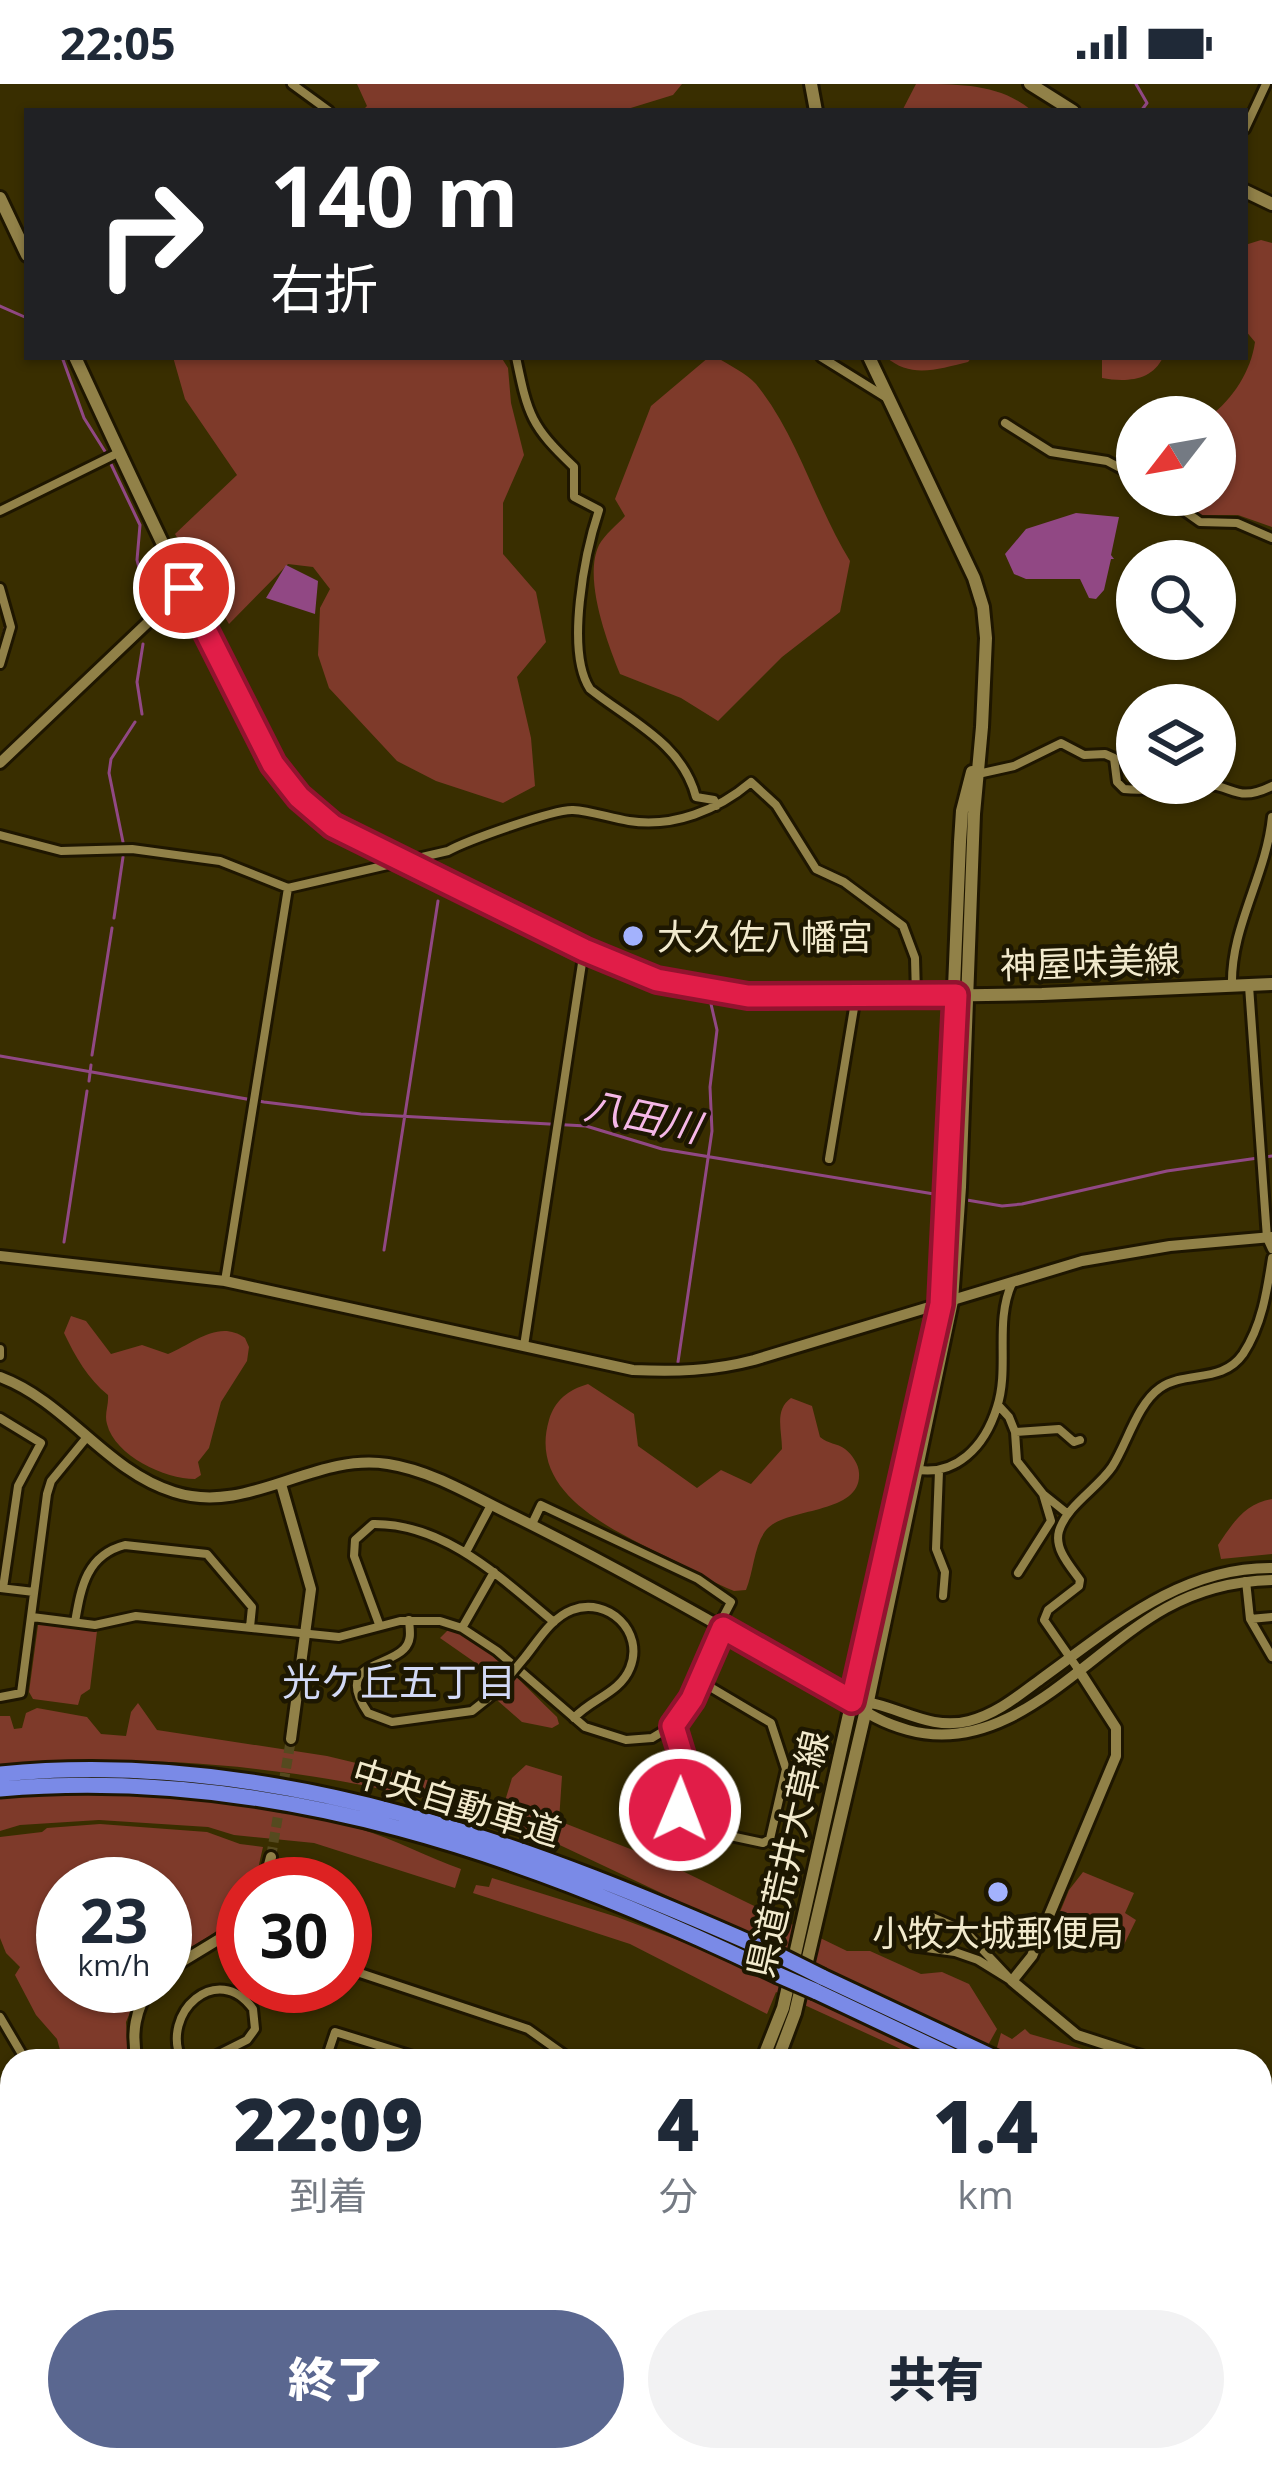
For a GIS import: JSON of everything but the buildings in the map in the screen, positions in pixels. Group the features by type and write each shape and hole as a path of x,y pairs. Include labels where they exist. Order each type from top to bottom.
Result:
{"highway":[{"name":"中央自動車道","path":"0,1774 127,1769 239,1779 370,1804 544,1856 780,1956 819,1984 941,2049"},
{"name":"中央自動車道","path":"0,1789 172,1788 295,1803 366,1818 538,1871 698,1936 776,1974 819,1984 973,2049"}],"main road":[{"path":"1030,84 1068,108"},
{"path":"0,198 24,249"},
{"name":"神屋味美線","path":"76,360 273,764 299,797 333,826 584,950 657,980 708,991 748,996 961,995 1272,984"},
{"name":"県道荒井大草線","path":"782,2049 795,2013 866,1707 947,1303 961,995 982,734 983,607 974,578 870,360"},
{"name":"県道荒井大草線","path":"961,995 962,811 982,734"},
{"name":"県道荒井大草線","path":"767,2049 783,2008 852,1701 912,1468"}],"street":[{"path":"292,84 324,108"},
{"path":"1248,123 1266,84"},
{"path":"517,360 531,421 574,467 574,497 599,510 590,537 579,628 582,676 590,689 669,749 691,776 696,796 715,800 716,806"},
{"path":"826,360 889,399"},
{"path":"1006,423 1051,452 1116,466"},
{"path":"0,511 120,452"},
{"path":"1192,516 1200,522 1237,523 1272,538"},
{"path":"0,588 11,626 0,664"},
{"path":"0,763 184,588"},
{"path":"978,774 1014,766 1061,743 1084,755 1114,758 1124,790 1152,792 1208,784 1238,794 1272,786"},
{"path":"0,836 62,851 132,849 220,861 288,888 448,851 471,838 569,809 634,823 682,820 716,806 751,782 776,805 816,869 844,882 903,926 915,958 916,995"},
{"path":"1232,987 1231,954 1257,888 1272,817"},
{"path":"225,1281 288,888"},
{"path":"524,1347 584,950"},
{"path":"1012,1981 1032,1956 1116,1756 1116,1728 1044,1621 1048,1610 1079,1586 1058,1538 1068,1514 1108,1473 1156,1390 1178,1379 1213,1376 1242,1355 1266,1304 1271,1246 1250,986"},
{"path":"830,1159 856,996"},
{"path":"0,1256 225,1281 633,1370 699,1372 1116,1255 1271,1246"},
{"path":"912,1468 939,1471 976,1448 998,1405 1002,1304 1012,1282"},
{"path":"0,1377 45,1398 140,1477 184,1495 223,1498 357,1462 418,1471 531,1525 852,1701 926,1735 962,1736 1001,1723 1170,1606 1212,1588 1272,1580"},
{"path":"998,1405 1015,1432 1017,1461 1042,1494 1068,1514"},
{"path":"0,1418 41,1443 18,1486 2,1588 34,1592"},
{"path":"1015,1432 1059,1430 1074,1442 1080,1440"},
{"path":"0,1697 21,1694 51,1481 89,1435"},
{"path":"939,1471 936,1549 945,1572 943,1596"},
{"path":"280,1484 310,1576 308,1632 291,1739"},
{"path":"1018,1574 1051,1521 1042,1494"},
{"path":"466,1552 491,1505"},
{"path":"32,1617 95,1625 136,1616 349,1636 379,1624 428,1620 462,1628 600,1735 652,1738 673,1726 700,1681 731,1602 698,1579 542,1505 531,1525"},
{"path":"379,1624 354,1556 355,1540 373,1524 392,1524 466,1552 554,1622"},
{"path":"75,1622 87,1570 125,1545 207,1554 252,1607 250,1627"},
{"path":"866,1707 928,1722 971,1721 1007,1704 1176,1588 1219,1574 1272,1568"},
{"path":"462,1628 494,1572"},
{"path":"1246,1581 1250,1619 1272,1657"},
{"path":"410,1620 404,1648 376,1661 363,1673 358,1689 368,1713 392,1722 472,1711 496,1692 554,1622 574,1609 596,1607 619,1618 632,1636 632,1666 620,1684 574,1718"},
{"path":"1250,1619 1272,1617"},
{"path":"673,1726 688,1775 680,1810 685,1822 763,1843 770,1839 786,1769 771,1724 700,1681"},
{"path":"1012,1981 978,1960 912,1946 907,1935 932,1917 965,1931 1012,1981 1077,2035 1120,2049"},
{"path":"372,1977 528,2029 556,2049"},
{"path":"179,2049 176,2036 187,2006 213,1990 232,1991 254,2009 255,2029 247,2040 229,2049"},
{"path":"135,2049 138,2013"},
{"path":"0,2017 19,2049"},
{"path":"329,2049 335,2032 377,2049"}],"shaded area":[{"path":"357,84 682,84 673,95 631,108 367,106"},
{"path":"916,84 994,91 1028,108 904,108"},
{"path":"1261,240 1272,243 1272,527 1236,515 1236,396 1231,396 1253,353 1255,342 1248,334 1248,244"},
{"path":"174,360 503,360 524,455 503,503 503,554 536,592 546,642 517,677 531,738 535,786 503,803 436,781 397,761 329,688 318,655 320,608 330,589 313,567 288,564 229,624 175,534 237,475 185,399"},
{"path":"705,360 721,360 747,376 795,447 850,561 840,612 782,657 718,721 681,698 620,674 595,592 599,545 625,516 615,499 651,406"},
{"path":"890,360 970,360 925,370"},
{"path":"1102,360 1161,360 1145,376 1102,378"},
{"path":"1076,513 1119,517 1114,559 1104,590 1096,599 1089,598 1080,579 1026,579 1014,574 1005,554 1026,529"},
{"path":"286,565 318,581 315,614 266,598"},
{"path":"71,1316 86,1321 111,1354 142,1345 168,1354 216,1332 245,1338 247,1361 221,1402 209,1448 198,1462 201,1475 195,1479 170,1475 143,1464 120,1446 107,1424 108,1395 83,1367 64,1333"},
{"path":"588,1384 634,1414 638,1446 697,1488 721,1470 751,1484 782,1449 781,1414 791,1398 812,1406 820,1437 853,1457 859,1470 857,1486 837,1503 768,1528 746,1590 734,1591 606,1525 565,1492 552,1471 546,1447 549,1420 563,1397"},
{"path":"1272,1499 1272,1554 1221,1559 1218,1545 1234,1522 1254,1505"},
{"path":"42,1623 97,1631 90,1689 78,1705 33,1699 29,1692"},
{"path":"451,1627 507,1668 559,1724 552,1728 522,1722 498,1701 483,1668 440,1638"},
{"path":"138,1703 157,1730 327,1756 485,1794 480,1810 471,1811 356,1784 238,1767 118,1761 0,1765 0,1716 10,1716 14,1729 22,1728 26,1713 37,1708 87,1717 101,1734 126,1736"},
{"path":"526,1765 562,1776 559,1821 666,1863 847,1951 870,1951 921,1974 942,1972 969,1984 997,2029 987,2047 511,1822 514,1812 503,1806 516,1807 505,1801 512,1778"},
{"path":"155,1795 258,1806 373,1833 461,1869 455,1888 372,1862 372,1857 208,1827 99,1820 20,1825 0,1831 0,1797"},
{"path":"100,1824 207,1832 263,1847 261,1857 216,1857 216,1930 192,1945 192,1857 36,1857 36,2013 130,2013 127,2049 60,2049 36,2015 15,1975 20,1967 0,1938 0,1837"},
{"path":"1083,1872 1134,1893 1125,1913 1136,1920 1120,1953 1055,1924 1069,1890"},
{"path":"492,1878 691,1945 917,2049 901,2049 776,1992 767,2014 630,1944 473,1893 476,1885 489,1887"},
{"path":"1025,2029 1082,2049 997,2049 1001,2033 1012,2039"}],"waterway":[{"path":"1136,84 1147,103 1143,108"},
{"path":"0,306 24,317"},
{"path":"63,360 84,418 106,453"},
{"path":"110,462 140,525 137,560 146,596"},
{"path":"0,602 6,625 0,648"},
{"path":"142,714 137,682 143,644"},
{"path":"123,842 109,773 111,759 135,722"},
{"path":"114,918 123,857"},
{"path":"384,1250 438,901"},
{"path":"92,1055 112,928"},
{"path":"678,1362 712,1131 710,1087 717,1030 711,1004"},
{"name":"八田川","path":"0,1056 361,1114 586,1126 662,1149 940,1195"},
{"name":"八田川","path":"89,1081 91,1065"},
{"path":"64,1242 87,1091"},
{"name":"八田川","path":"961,1199 1002,1206 1022,1204 1167,1171 1272,1156"}],"tunnel":[{"path":"271,1857 291,1739"}],"place":[{"name":"大久佐八幡宮","path":"633,936"},
{"name":"小牧大城郵便局","path":"998,1892"}],"district":[{"name":"光ケ丘五丁目","path":"399,1680"}],"route":[{"path":"184,588 273,764 299,797 333,826 584,950 657,980 748,996 956,995 941,1304 852,1701 723,1628 692,1699 673,1726 688,1775 680,1810"}]}
